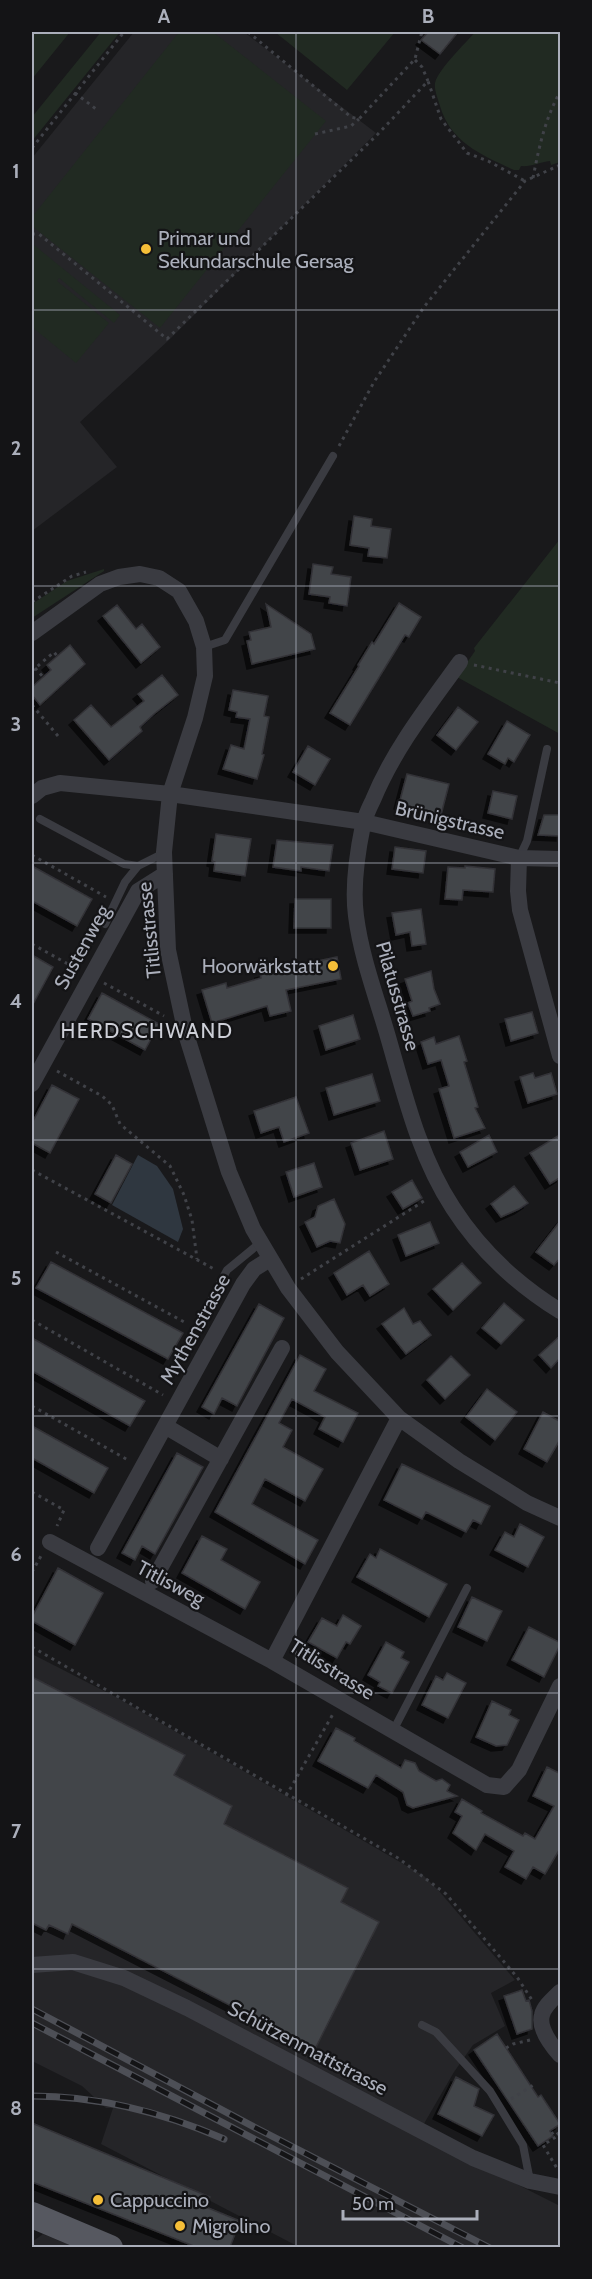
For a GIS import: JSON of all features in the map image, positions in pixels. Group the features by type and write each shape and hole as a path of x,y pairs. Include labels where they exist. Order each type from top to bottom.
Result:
{"main road":[{"path":"32,2216 71,2236 110,2247"}],"street":[{"name":"Titlisstrasse","path":"32,633 100,584 119,577 140,574 159,578 179,591 196,621 204,647 205,676 170,795 164,852 168,950 186,1034 229,1172 260,1243 288,1288 337,1352 399,1418 459,1461 528,1503 561,1518"},
{"name":"Pilatusstrasse","path":"460,662 396,752 384,773 364,822 356,863 356,913 359,936 409,1107 426,1157 442,1190 469,1231 488,1252 536,1296 561,1311"},
{"name":"Brünigstrasse","path":"32,796 42,788 60,783 170,795 364,822 519,858 520,910 561,1056"},
{"path":"519,858 561,859"},
{"name":"Sustenweg","path":"32,1084 138,891 165,874"},
{"name":"Mythenstrasse","path":"99,1548 243,1284 254,1269 270,1259"},
{"path":"153,1581 282,1348"},
{"name":"Titlisstrasse","path":"399,1418 272,1661 487,1785 504,1787 519,1770 561,1686"},
{"path":"165,1426 221,1459"},
{"name":"Titlisweg","path":"50,1542 272,1661"},
{"name":"Schützenmattstrasse","path":"32,1965 73,1962 124,1977 473,2158 530,2181 558,2182"},
{"path":"561,1992 549,2002 541,2016 543,2028 552,2047 561,2055"}],"lane":[{"path":"204,647 225,640 333,456"},
{"path":"519,858 527,841 547,749"},
{"path":"40,819 124,864 138,866"},
{"path":"105,924 125,882 138,866 164,852"},
{"path":"199,1324 227,1270 260,1243"},
{"path":"393,1731 467,1588"},
{"path":"422,2025 436,2032 490,2091 523,2145 530,2181"}],"path":[{"path":"32,148 124,32"},
{"path":"248,32 351,117 359,119"},
{"path":"315,134 351,126 359,119 415,59 424,32"},
{"path":"415,59 422,67 441,119 467,153 488,161 525,181"},
{"path":"32,234 39,234 167,339 378,134 428,81"},
{"path":"533,178 540,138 552,106 561,92"},
{"path":"75,93 96,109"},
{"path":"333,456 374,382 424,307 525,181 561,165"},
{"path":"43,677 33,670 54,652 57,656"},
{"path":"460,662 561,683"},
{"path":"32,705 58,736"},
{"path":"32,855 107,897 124,864"},
{"path":"43,1064 102,1095 112,1105 120,1124 170,1166 184,1195 192,1220 197,1259"},
{"path":"32,1170 218,1272"},
{"path":"288,1288 442,1190"},
{"path":"56,1252 213,1338"},
{"path":"32,1320 178,1403"},
{"path":"32,1406 142,1468"},
{"path":"32,1492 64,1510 50,1542"},
{"path":"32,1647 167,1724 286,1796 398,1858 446,1894 517,1977 541,2016"},
{"path":"286,1796 334,1711"},
{"path":"506,2048 513,2044"},
{"path":"499,2106 535,2084"},
{"path":"551,2134 556,2131 559,2135 543,2145 558,2170 558,2182"}],"shaded area":[{"path":"32,32 70,32 32,79"},
{"path":"101,32 120,32 32,141 32,117"},
{"name":"Primar und Sekundarschule Gersag","path":"134,32 244,32 376,133 169,340 80,422 117,467 32,531 32,158"},
{"path":"179,32 213,32 326,121 160,328 32,226 32,217"},
{"path":"275,32 395,32 347,90"},
{"path":"475,32 560,32 560,162 551,165 550,161 521,166 519,170 514,170 479,153 452,130 440,106 435,83 447,63"},
{"path":"34,245 120,315 114,323 59,278 57,281 109,323 76,363 32,327 32,248"},
{"path":"560,539 560,734 457,677 475,651 474,648"},
{"path":"104,569 32,618 32,604 67,581"},
{"path":"138,1155 157,1166 173,1189 183,1229 178,1242 112,1205"},
{"path":"32,1654 116,1697 424,1876 439,1891 515,1980 491,1993 505,2026 473,2045 454,2072 418,2134 560,2206 560,2247 299,2247 101,2144 113,2108 106,2108 82,2086 32,2061"},
{"path":"43,2234 75,2247 32,2247 32,2242"}],"building":[{"path":"428,32 458,32 440,54 421,40"},
{"path":"354,516 372,519 371,526 391,529 387,558 368,556 369,548 350,545"},
{"path":"313,564 333,567 331,574 351,577 347,606 329,603 330,597 309,594"},
{"path":"399,603 421,617 409,637 405,635 350,725 330,713 372,642 374,644"},
{"path":"266,604 311,634 315,649 252,664 247,641 251,640 249,632 271,627"},
{"path":"117,605 136,629 142,624 160,647 141,663 103,616"},
{"path":"70,645 85,664 40,705 32,695 32,687 51,670 47,665"},
{"path":"162,675 178,695 140,727 142,731 109,760 74,720 91,705 111,727 144,701 138,694"},
{"path":"233,690 268,696 264,716 269,717 262,754 264,755 257,779 223,769 231,745 244,749 250,719 236,717 237,712 229,710"},
{"path":"458,707 478,722 456,750 437,735"},
{"path":"507,721 530,735 514,762 508,758 505,764 488,754"},
{"path":"308,746 330,759 315,785 293,772"},
{"path":"407,774 449,784 441,815 399,804"},
{"path":"493,791 517,796 512,819 488,813"},
{"path":"544,815 561,815 561,836 538,835"},
{"path":"216,834 251,839 245,876 214,871 215,862 212,861"},
{"path":"277,840 333,845 329,871 301,867 301,871 273,867"},
{"path":"395,847 426,851 423,873 392,869"},
{"path":"32,866 92,899 77,926 32,901"},
{"path":"465,866 495,869 493,892 463,890 462,900 445,899 448,867 465,868"},
{"path":"295,899 331,899 331,928 294,928"},
{"path":"421,909 426,944 412,946 410,932 396,935 392,913"},
{"path":"32,955 53,967 32,1006"},
{"path":"337,957 341,979 286,990 291,1011 270,1016 267,1006 212,1023 202,990 226,983 227,988 261,978 260,973"},
{"path":"431,971 434,989 440,1004 429,1008 430,1011 413,1016 408,1003 412,1001 405,979"},
{"path":"102,993 159,1024 145,1050 88,1019"},
{"path":"532,1012 538,1033 511,1041 505,1019"},
{"path":"353,1015 360,1039 326,1050 319,1026"},
{"path":"459,1036 467,1061 464,1062 478,1107 475,1108 485,1128 454,1138 439,1089 449,1086 441,1060 428,1064 421,1042 434,1037 436,1044"},
{"path":"533,1073 535,1078 551,1073 557,1094 528,1103 520,1077"},
{"path":"372,1074 380,1101 334,1115 326,1088"},
{"path":"52,1085 79,1099 50,1153 32,1143 32,1123"},
{"path":"296,1097 309,1133 284,1142 279,1127 261,1133 254,1111"},
{"path":"384,1131 393,1159 360,1170 351,1143"},
{"path":"561,1134 561,1177 550,1184 530,1153"},
{"path":"489,1135 497,1152 468,1167 460,1152"},
{"path":"116,1155 132,1164 111,1203 95,1194"},
{"path":"314,1163 322,1187 294,1197 286,1172"},
{"path":"412,1180 422,1198 403,1209 392,1192"},
{"path":"514,1186 528,1203 501,1217 491,1204"},
{"path":"334,1199 345,1224 340,1243 330,1241 317,1247 305,1222 315,1217 318,1206"},
{"path":"561,1220 561,1257 554,1265 536,1252"},
{"path":"430,1222 439,1243 406,1256 398,1235"},
{"path":"369,1251 389,1284 370,1296 363,1285 347,1295 334,1273"},
{"path":"51,1262 183,1333 168,1359 36,1288"},
{"path":"462,1263 481,1283 453,1310 433,1289"},
{"path":"504,1303 524,1320 501,1344 482,1328"},
{"path":"259,1304 284,1318 237,1406 222,1398 214,1414 202,1407"},
{"path":"404,1308 413,1324 420,1321 431,1335 406,1354 382,1324"},
{"path":"561,1335 561,1357 551,1368 539,1355"},
{"path":"32,1338 145,1401 130,1426 32,1371"},
{"path":"300,1355 326,1369 314,1391 358,1413 343,1442 319,1429 325,1417 292,1399 279,1423 292,1430 283,1447 323,1469 305,1501 265,1479 252,1504 318,1540 305,1564 215,1512"},
{"path":"451,1356 470,1375 445,1399 427,1380"},
{"path":"487,1389 517,1412 495,1440 466,1417"},
{"path":"543,1412 561,1422 561,1438 547,1462 524,1449"},
{"path":"32,1426 108,1468 94,1493 32,1458"},
{"path":"177,1453 203,1467 155,1554 142,1546 135,1560 122,1553"},
{"path":"402,1464 490,1506 481,1524 473,1520 466,1532 426,1512 422,1519 384,1500"},
{"path":"520,1524 544,1537 528,1567 495,1550 505,1532 514,1537"},
{"path":"202,1536 227,1549 221,1560 260,1582 245,1609 182,1573"},
{"path":"380,1549 447,1584 429,1617 357,1577 370,1554 376,1558"},
{"path":"58,1568 103,1593 75,1645 32,1621"},
{"path":"472,1597 502,1611 487,1641 458,1627"},
{"path":"343,1615 361,1626 350,1644 346,1642 337,1658 308,1642 322,1618 337,1626"},
{"path":"529,1627 561,1643 544,1677 512,1660"},
{"path":"386,1642 404,1652 401,1658 409,1662 392,1693 378,1686 380,1682 368,1675"},
{"path":"447,1673 466,1683 448,1718 422,1705 436,1676 443,1680"},
{"path":"32,1677 185,1755 174,1775 232,1806 224,1824 348,1888 341,1902 379,1922 315,2049 72,1924 68,1934 49,1925 46,1930 32,1923"},
{"path":"492,1701 511,1710 509,1715 519,1720 507,1745 496,1746 476,1737"},
{"path":"336,1728 401,1768 405,1760 415,1763 419,1771 436,1781 442,1779 450,1785 447,1791 457,1796 413,1808 407,1805 403,1792 376,1775 368,1788 318,1761"},
{"path":"547,1767 561,1774 561,1847 545,1874 533,1867 526,1879 505,1867 514,1851 485,1834 476,1850 453,1833 462,1816 455,1812 462,1799 482,1811 481,1813 523,1836 525,1833 535,1839 554,1806 533,1796"},
{"path":"522,1990 526,2001 529,2000 532,2011 532,2029 517,2034 504,1996"},
{"path":"497,2034 538,2097 541,2095 560,2124 550,2131 553,2136 538,2146 474,2050"},
{"path":"456,2077 479,2089 474,2106 494,2115 482,2136 438,2114"},
{"path":"32,2123 210,2197 206,2207 240,2221 230,2247 196,2247 32,2182"}],"railway":[{"path":"32,2009 258,2129 490,2248"},
{"path":"32,2023 463,2248"},
{"path":"32,2096 82,2099 130,2107 201,2129 224,2139"}],"place":[{"name":"Primar und Sekundarschule Gersag","path":"146,249"},
{"name":"Hoorwärkstatt","path":"333,966"},
{"name":"Cappuccino","path":"98,2200"},
{"name":"Migrolino","path":"180,2226"}],"district":[{"name":"HERDSCHWAND","path":"147,1030"}]}
